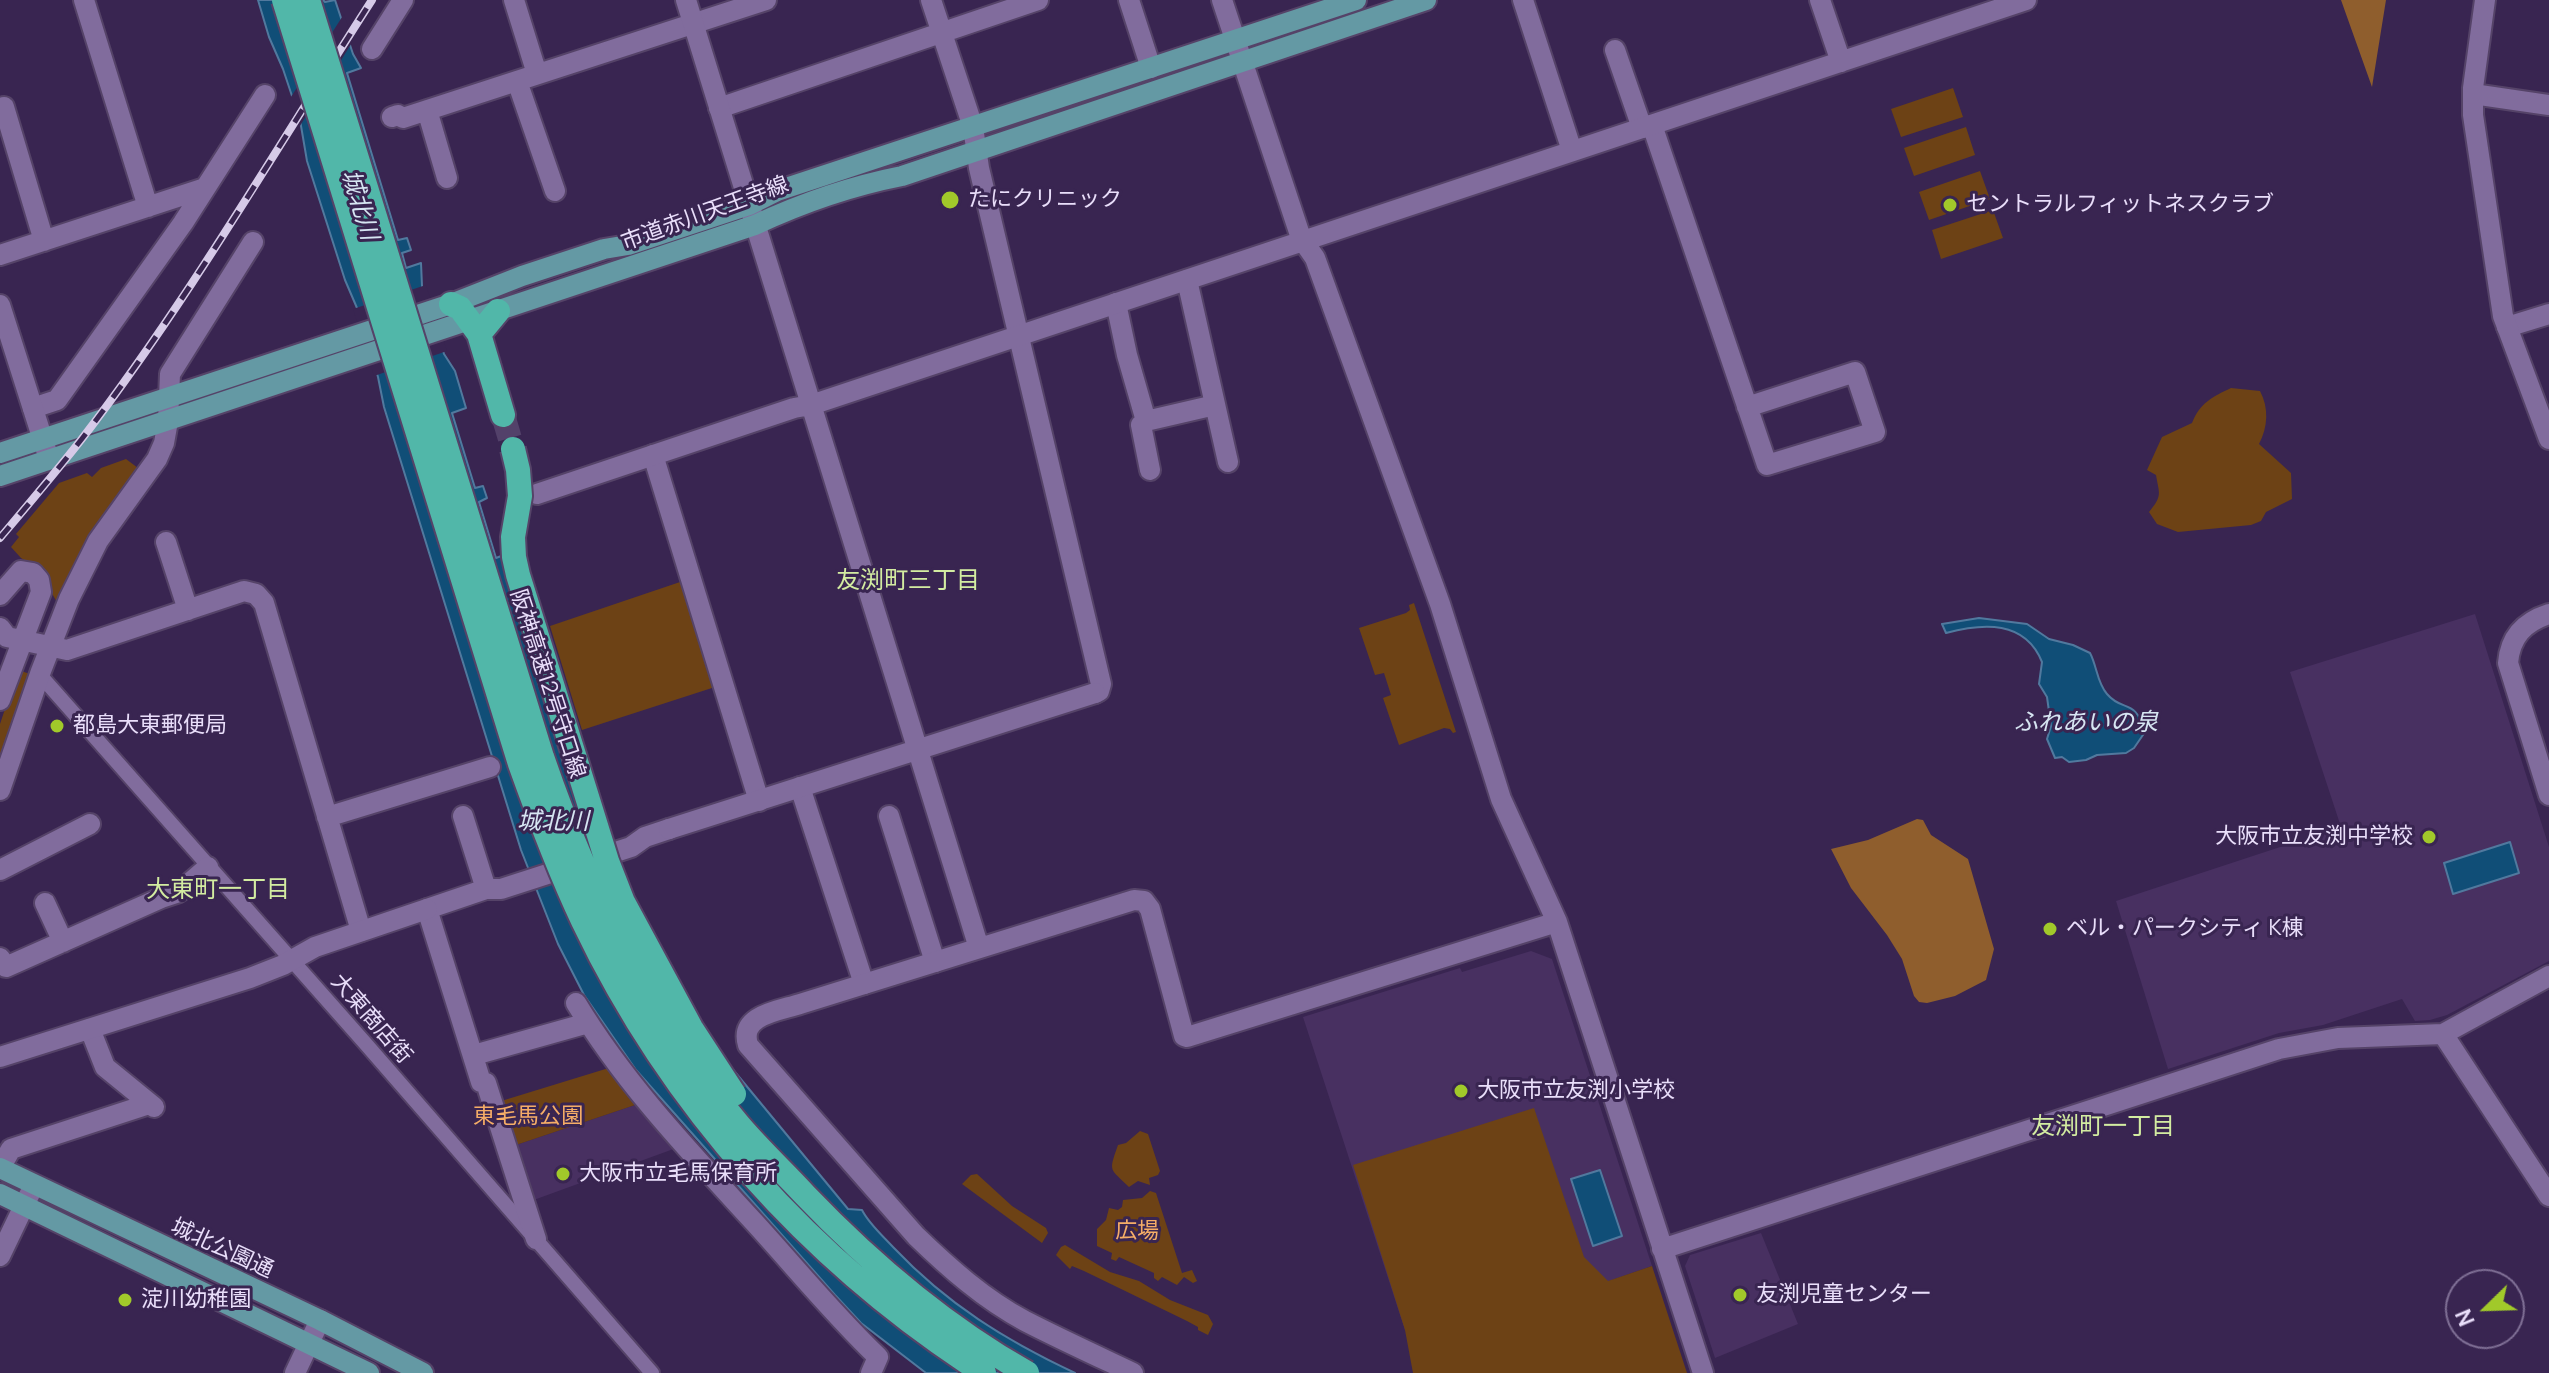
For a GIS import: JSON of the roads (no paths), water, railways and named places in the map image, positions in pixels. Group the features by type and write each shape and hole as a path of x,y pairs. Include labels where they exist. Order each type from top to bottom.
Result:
{"highway":[{"path":"284,0 520,764 539,819 588,932 656,1050 721,1139 757,1181 795,1222 877,1296 984,1373"},
{"name":"阪神高速12号守口線","path":"308,0 560,810 632,966 690,1060 739,1125 814,1204 891,1278 944,1319 1027,1373"},
{"path":"498,311 464,321 503,415"},
{"path":"513,449 520,496 513,537 516,566 607,861 638,934 691,1028 726,1083 814,1204"}],"main road":[{"name":"市道赤川天王寺線","path":"498,311 752,215 777,191 1356,0"},
{"name":"市道赤川天王寺線","path":"0,453 46,450 168,421 464,321 522,276 604,249 752,215 784,212 865,183 902,176 1426,0"},
{"name":"市道赤川天王寺線","path":"0,476 46,450 169,399 344,339 464,321"},
{"name":"城北公園通","path":"0,1168 320,1320 423,1373"},
{"path":"0,1194 369,1373"}],"street":[{"path":"84,0 148,207"},
{"path":"372,49 403,0"},
{"path":"514,0 537,74"},
{"path":"686,0 979,948"},
{"path":"392,117 398,115 403,118 766,0"},
{"path":"0,1057 250,978 315,947 486,889 512,886 621,850 652,834 1099,691 1101,684 975,150 973,127 931,0"},
{"path":"719,108 1038,0"},
{"path":"1129,0 1151,68"},
{"path":"1222,0 1303,241 1315,258 1336,312 1440,604 1501,799 1557,922 1703,1373"},
{"path":"1523,0 1572,151"},
{"path":"1820,0 1841,62"},
{"path":"537,494 2026,0"},
{"path":"2485,0 2473,115 2503,316 2549,439"},
{"path":"1615,50 1647,126 1767,465 1875,432 1855,372 1747,407"},
{"path":"517,81 555,191"},
{"path":"2473,94 2549,105"},
{"path":"33,408 57,400 183,223 265,95"},
{"path":"0,108 4,107 44,241"},
{"path":"427,110 447,178"},
{"path":"0,255 205,188"},
{"path":"0,790 69,599 98,541 157,459 164,443 170,374 253,242"},
{"path":"1187,280 1228,462"},
{"path":"1116,303 1146,421"},
{"path":"0,305 7,349 33,408 46,450"},
{"path":"2507,327 2549,314"},
{"path":"1150,470 1141,425 1146,421 1215,405"},
{"path":"653,455 759,801"},
{"path":"166,542 188,610"},
{"path":"0,595 21,571 33,573 39,580 41,592 0,700"},
{"path":"0,628 7,637 67,650 244,591 256,594 264,603 361,931"},
{"path":"2549,614 2532,620 2520,630 2511,647 2508,663 2549,795"},
{"name":"大東商店街","path":"40,675 652,1373"},
{"path":"327,817 490,767"},
{"path":"800,787 864,984"},
{"path":"463,816 486,889"},
{"path":"889,816 935,962"},
{"path":"0,870 90,824"},
{"path":"0,958 6,967 179,892 208,867"},
{"path":"1133,1373 1023,1320 943,1262 916,1236 748,1045 746,1030 750,1023 1129,901 1144,901 1150,909 1184,1036 1187,1037 1557,922"},
{"path":"45,903 63,942"},
{"path":"427,909 481,1082 486,1083 536,1239"},
{"path":"1662,1249 2279,1049 2338,1038 2443,1034 2549,976"},
{"path":"576,1003 616,1065 675,1135 878,1357 876,1371"},
{"path":"474,1055 588,1023"},
{"path":"0,1168 11,1149 152,1106 105,1067 90,1029"},
{"path":"2443,1034 2549,1196"},
{"path":"0,1256 34,1185"},
{"path":"295,1373 320,1320"}],"water":[{"name":"城北川","path":"258,0 335,0 353,54 361,68 347,73 398,240 407,238 411,250 402,253 406,268 421,263 422,286 466,408 452,413 475,488 483,486 487,498 479,502 496,558 509,553 650,969 848,1209 862,1210 876,1230 914,1268 978,1319 1075,1373 926,1373 861,1323 636,1070 584,995 558,944 521,850 384,407 357,308 307,161 300,120"},
{"name":"ふれあいの泉","path":"1979,618 2027,624 2049,639 2090,653 2104,690 2113,700 2133,710 2141,721 2145,732 2134,748 2126,753 2097,755 2086,760 2069,762 2062,757 2055,758 2047,739 2051,726 2047,697 2039,684 2042,662 2035,648 2025,638 2002,628 1974,627 1946,633 1942,624"},
{"path":"2510,842 2519,873 2453,894 2444,863"},
{"path":"1600,1170 1622,1236 1593,1246 1571,1179"}],"tunnel":[{"path":"503,415 513,449"}],"railway":[{"path":"0,538 81,440 158,333 372,0"}],"place":[{"name":"たにクリニック","path":"950,200"},
{"name":"セントラルフィットネスクラブ","path":"1950,205"},
{"name":"都島大東郵便局","path":"57,726"},
{"name":"大阪市立友渕中学校","path":"2429,837"},
{"name":"ベル・パークシティ K棟","path":"2050,929"},
{"name":"大阪市立友渕小学校","path":"1461,1091"},
{"name":"大阪市立毛馬保育所","path":"563,1174"},
{"name":"友渕児童センター","path":"1740,1295"},
{"name":"淀川幼稚園","path":"125,1300"}],"district":[{"name":"友渕町三丁目","path":"908,581"},
{"name":"大東町一丁目","path":"218,890"},
{"name":"友渕町一丁目","path":"2103,1127"}],"park label":[{"name":"東毛馬公園","path":"528,1117"},
{"name":"広場","path":"1137,1232"}]}
